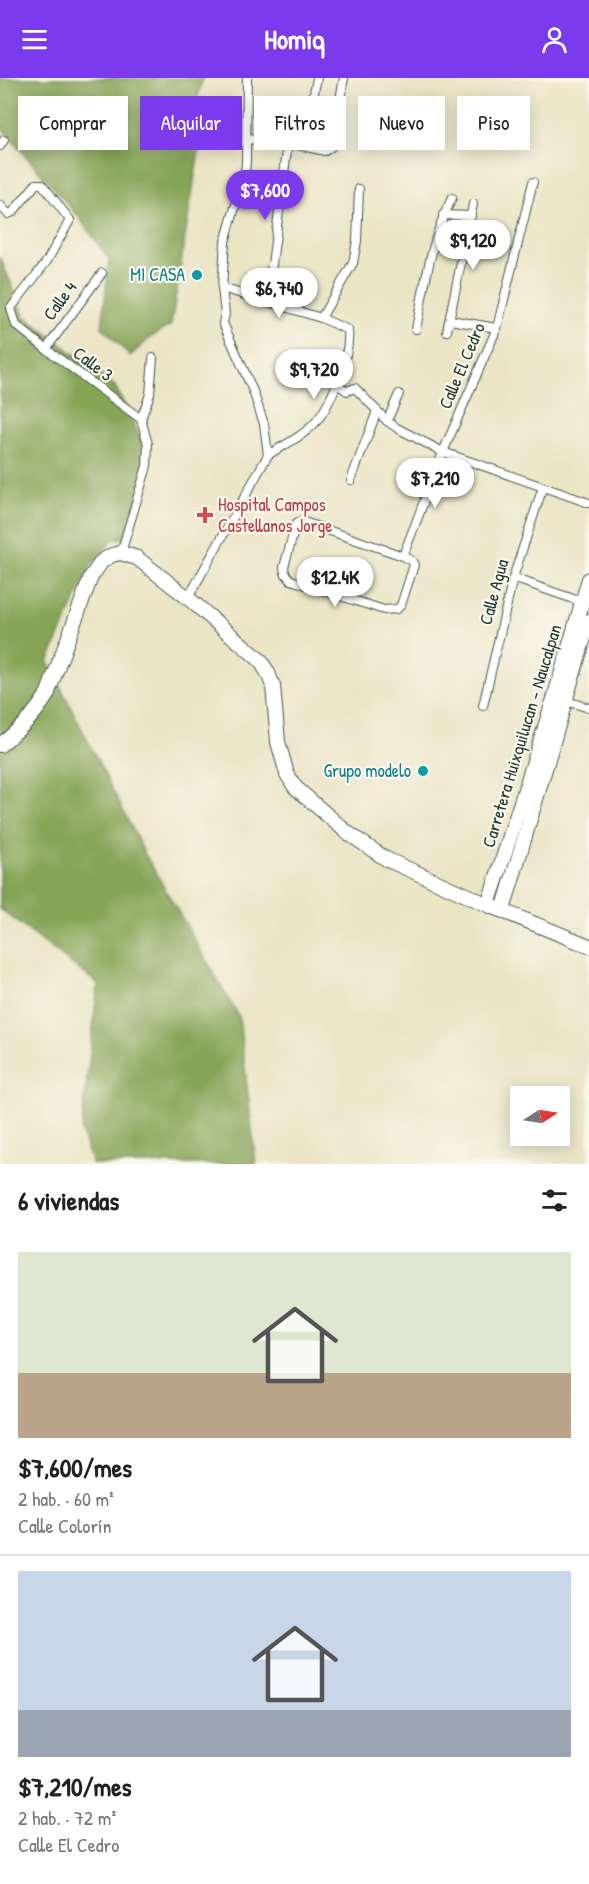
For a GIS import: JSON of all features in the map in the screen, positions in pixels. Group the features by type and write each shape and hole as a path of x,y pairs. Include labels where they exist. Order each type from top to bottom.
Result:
{"main road":[{"path":"0,745 24,725 47,695 91,577 102,561 121,553 137,558 260,660 268,673 274,693 278,742 287,774 296,787 348,832 386,859 589,946"},
{"name":"Carretera Huixquilucan - Naucalpan","path":"503,910 560,700 589,579"},
{"name":"Carretera Huixquilucan - Naucalpan","path":"488,904 589,621"}],"street":[{"path":"247,78 245,173 225,242 222,288 225,314 223,323 253,391 264,424 268,455"},
{"path":"313,96 317,78"},
{"path":"341,96 344,78"},
{"path":"247,139 254,140"},
{"path":"267,302 287,150"},
{"name":"Calle El Cedro","path":"403,556 443,452 497,328 533,182"},
{"name":"Calle 3","path":"0,205 8,214 13,212 36,184 42,184 70,220 47,261 11,308 16,325 141,419"},
{"path":"321,318 353,263 357,241 359,189"},
{"path":"416,330 434,240 452,198"},
{"path":"447,331 473,204"},
{"path":"443,215 471,216"},
{"name":"Calle 4","path":"46,349 102,273"},
{"path":"188,598 268,455 310,428 320,418 337,384 347,353 348,330 321,318 222,288"},
{"path":"450,320 497,328"},
{"path":"121,553 147,466 148,444 141,419 150,394 153,358"},
{"path":"337,384 347,391 356,388 387,421 443,452 589,503"},
{"path":"387,421 399,394"},
{"path":"351,480 377,411"},
{"name":"Calle Agua","path":"483,706 513,578 543,487"},
{"path":"301,521 403,556 412,561 414,566 401,605 391,610 384,610 291,580 285,573 284,567 296,524 301,521"},
{"path":"513,578 582,602"},
{"path":"560,700 589,708"}],"green space":[{"path":"0,78 203,78 198,96 140,96 140,150 199,150 171,325 151,337 130,356 102,327 109,259 78,216 21,150 128,150 128,96 18,96 18,147 0,126"},
{"path":"0,257 25,316 115,386 147,450 129,537 112,540 90,567 48,662 145,854 239,1017 256,1164 92,1164 81,1131 98,984 0,909"}],"place":[{"name":"MI CASA","path":"197,275"},
{"name":"Hospital Campos Castellanos Jorge","path":"205,515"},
{"name":"Grupo modelo","path":"423,771"}]}
